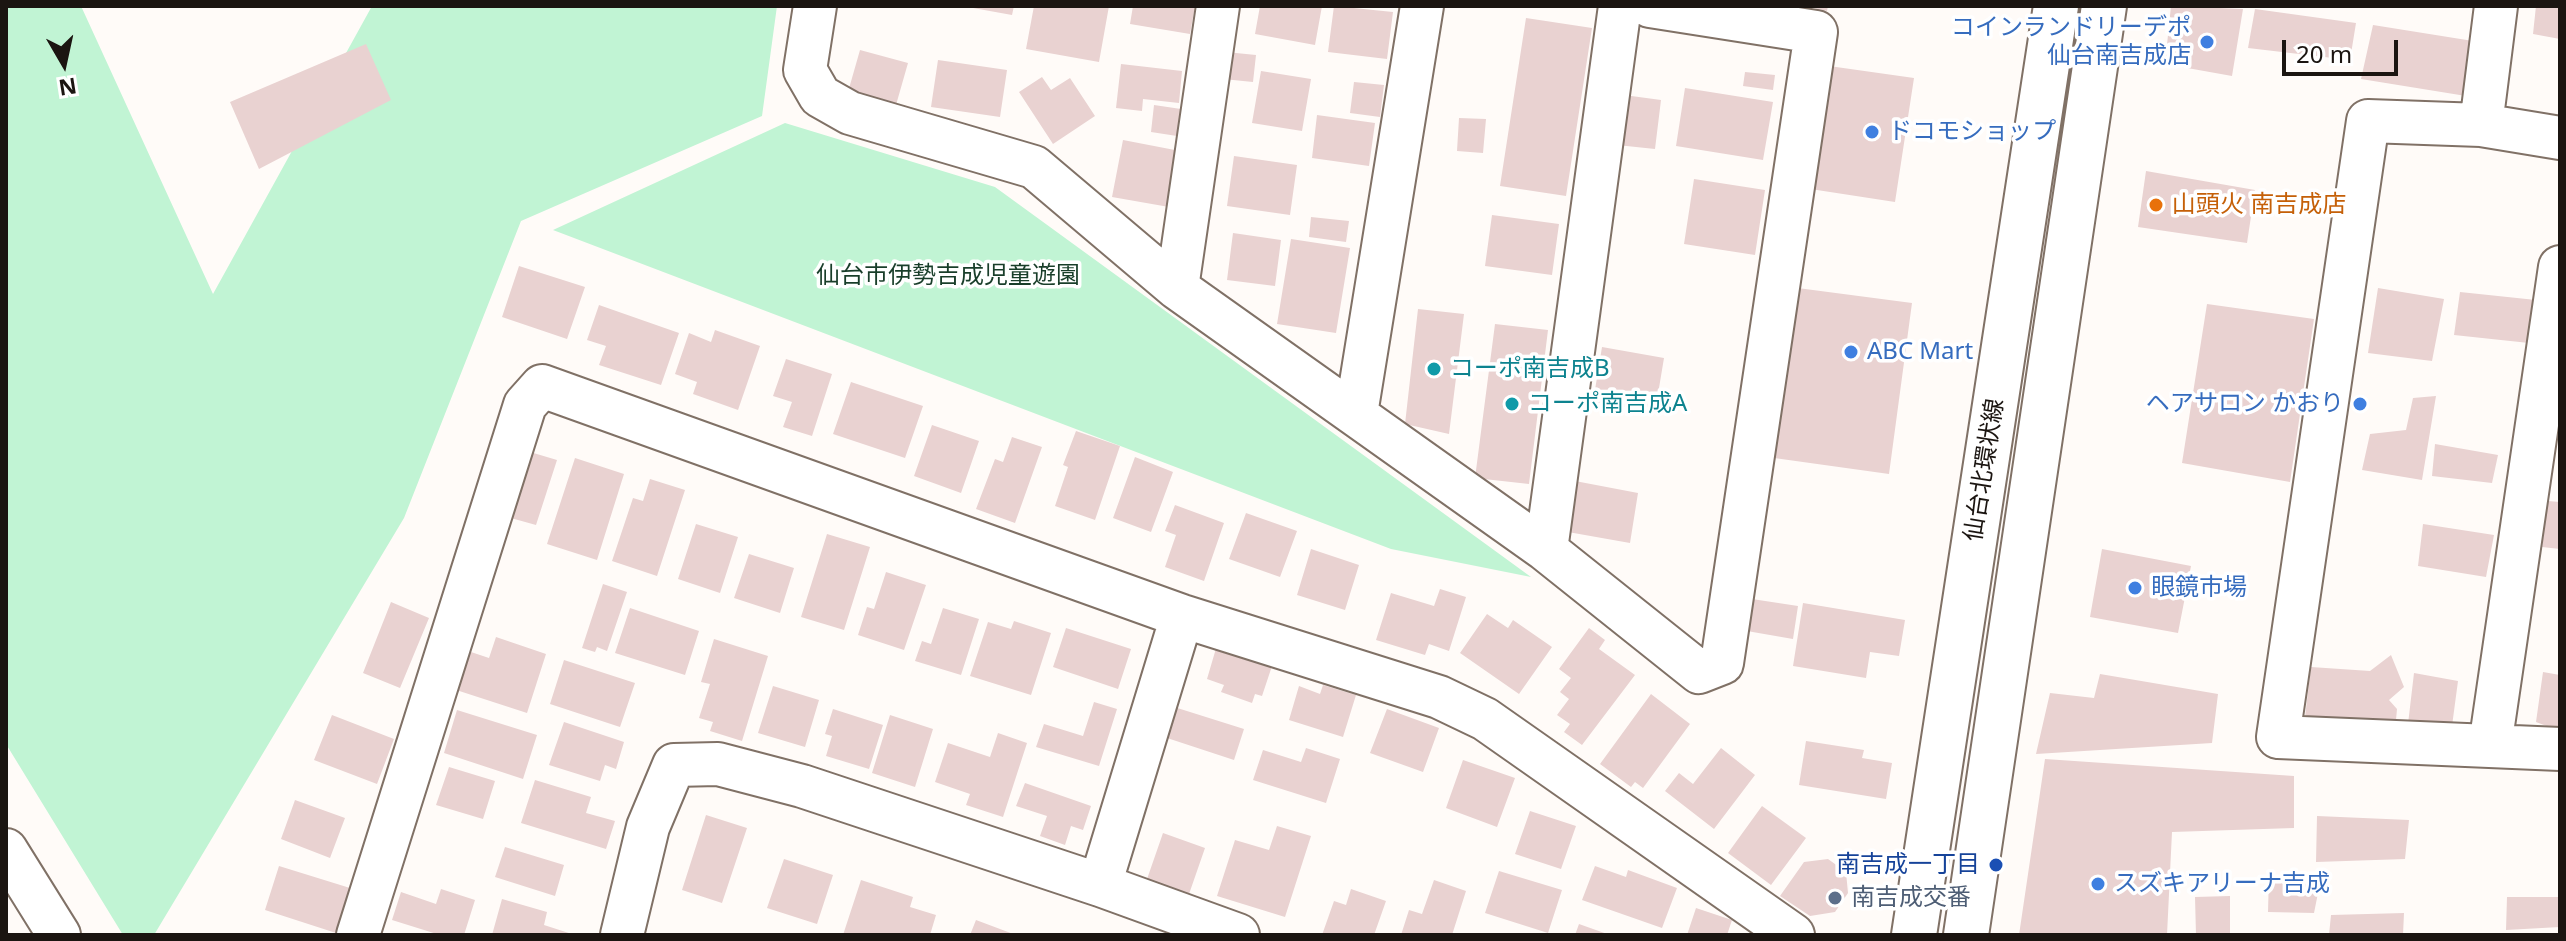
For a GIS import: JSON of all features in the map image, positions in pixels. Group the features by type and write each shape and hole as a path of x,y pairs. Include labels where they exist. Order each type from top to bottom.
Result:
{"main road":[{"name":"仙台北環状線","path":"1914,935 2056,6"},
{"name":"仙台北環状線","path":"1966,935 2104,6"}],"street":[{"path":"815,6 805,70 820,96 850,113 1034,167 1177,288 1546,550 1699,672 1722,663 1816,32 1715,11 1650,6"},
{"path":"1177,288 1218,6"},
{"path":"1356,414 1422,6"},
{"path":"1546,550 1620,6"},
{"path":"2481,125 2496,6"},
{"path":"2560,138 2481,125 2368,121 2278,737 2560,749"},
{"path":"2490,746 2560,267"},
{"path":"358,935 525,405 542,386 1182,616 1439,697 1485,719 1793,935"},
{"path":"1100,885 1182,616"},
{"path":"622,935 648,827 674,765 718,764 802,786 1100,885 1238,935"},
{"path":"6,850 59,935"}],"green space":[{"path":"6,6 81,6 213,294 372,6 777,6 762,116 521,221 404,518 154,935 123,935 6,744"},
{"name":"仙台市伊勢吉成児童遊園","path":"785,123 995,187 1531,577 1391,549 553,230"}],"building":[{"path":"962,6 1014,6 1012,15"},
{"path":"1034,6 1109,6 1099,62 1026,49"},
{"path":"1133,6 1195,6 1190,34 1130,24"},
{"path":"1260,6 1322,6 1315,45 1255,34"},
{"path":"1334,6 1393,12 1387,59 1328,52"},
{"path":"1805,6 1828,6 1827,11"},
{"path":"2171,6 2243,9 2232,76 2165,64"},
{"path":"2536,6 2560,6 2560,39 2533,34"},
{"path":"2255,9 2356,23 2350,60 2248,48"},
{"path":"1526,18 1592,28 1566,196 1500,186"},
{"path":"2373,25 2473,41 2466,96 2361,79"},
{"path":"366,44 391,100 259,169 230,102"},
{"path":"860,50 908,63 896,105 848,92"},
{"path":"1226,52 1256,55 1253,82 1223,79"},
{"path":"938,60 1007,70 1000,117 931,107"},
{"path":"1121,64 1182,71 1179,103 1143,99 1142,111 1116,108"},
{"path":"1822,65 1914,78 1895,202 1804,188"},
{"path":"1261,71 1311,79 1302,131 1252,123"},
{"path":"1745,72 1775,75 1773,90 1743,86"},
{"path":"1042,77 1051,90 1070,78 1095,116 1053,144 1019,92"},
{"path":"1354,82 1384,85 1380,117 1350,113"},
{"path":"1685,88 1773,102 1763,160 1676,146"},
{"path":"1624,95 1661,100 1655,149 1617,145"},
{"path":"1154,105 1181,109 1177,136 1151,132"},
{"path":"1317,115 1375,123 1369,166 1312,158"},
{"path":"1459,118 1486,119 1483,153 1457,151"},
{"path":"1123,140 1180,151 1169,207 1112,197"},
{"path":"1234,156 1297,165 1290,215 1227,206"},
{"path":"2146,171 2255,190 2247,243 2138,227"},
{"path":"1694,179 1765,190 1755,255 1684,244"},
{"path":"1492,215 1559,224 1552,275 1485,266"},
{"path":"1311,217 1349,221 1346,242 1309,237"},
{"path":"1233,233 1281,240 1275,286 1227,280"},
{"path":"1291,239 1350,248 1336,333 1277,324"},
{"path":"519,266 585,287 567,339 502,317"},
{"path":"1790,287 1912,303 1889,474 1767,457"},
{"path":"2378,288 2444,299 2432,361 2368,353"},
{"path":"2460,292 2536,300 2529,343 2454,335"},
{"path":"2207,304 2314,319 2290,482 2182,463"},
{"path":"599,305 679,333 661,385 599,365 606,346 587,340"},
{"name":"コーポ南吉成B","path":"1418,309 1464,314 1449,434 1405,424"},
{"name":"コーポ南吉成A","path":"1495,324 1548,330 1529,484 1475,478"},
{"path":"715,330 760,346 738,410 693,394 697,382 675,374 689,333 711,342"},
{"path":"1602,347 1664,358 1655,412 1593,402"},
{"path":"786,359 832,374 812,436 783,427 792,402 773,396"},
{"path":"851,382 923,406 905,458 833,434"},
{"path":"2436,396 2422,480 2362,470 2370,434 2406,430 2413,398"},
{"path":"932,425 979,441 961,493 914,476"},
{"path":"1076,431 1120,446 1095,520 1055,506 1068,467 1063,465"},
{"path":"1012,437 1042,447 1015,523 976,509 995,459 1003,462"},
{"path":"2435,444 2498,455 2492,483 2432,476"},
{"path":"520,449 557,460 536,525 500,515"},
{"path":"1135,457 1173,472 1151,532 1113,518"},
{"path":"575,458 624,474 597,560 547,544"},
{"path":"650,479 685,490 657,576 612,561 633,498 643,501"},
{"path":"1575,481 1638,493 1630,543 1568,532"},
{"path":"2548,501 2560,502 2560,549 2542,547"},
{"path":"1175,505 1224,523 1204,581 1165,567 1176,535 1165,531"},
{"path":"1246,513 1297,531 1280,577 1229,559"},
{"path":"696,524 738,537 720,593 678,579"},
{"path":"2423,524 2494,535 2486,577 2418,566"},
{"path":"827,534 870,547 844,630 801,617"},
{"path":"1311,549 1359,565 1345,610 1297,595"},
{"path":"2102,549 2191,566 2178,633 2090,617"},
{"path":"749,554 794,568 780,613 734,598"},
{"path":"886,572 926,585 904,650 858,635 867,607 874,609"},
{"path":"603,584 627,592 607,651 597,647 595,652 582,648"},
{"path":"1440,589 1466,597 1449,651 1429,644 1425,655 1376,640 1391,593 1434,606"},
{"path":"1752,599 1798,606 1793,639 1747,631"},
{"path":"391,602 429,618 400,688 363,673"},
{"path":"1803,603 1905,620 1899,656 1870,652 1866,678 1793,666"},
{"path":"630,608 699,631 685,675 615,653"},
{"path":"943,608 979,619 961,675 915,661 922,641 931,644"},
{"path":"1487,614 1508,628 1513,620 1552,647 1519,694 1460,653"},
{"path":"1014,621 1051,633 1031,695 970,676 988,622 1011,629"},
{"path":"1066,628 1131,649 1118,689 1053,667"},
{"path":"1589,628 1605,640 1599,649 1635,675 1582,745 1564,732 1570,724 1557,715 1569,699 1560,692 1571,678 1559,669"},
{"path":"496,637 546,654 527,713 447,687 459,648 489,658"},
{"path":"714,639 768,656 742,741 710,731 713,722 699,718 710,684 701,682"},
{"path":"1217,645 1273,663 1262,696 1255,694 1252,703 1221,692 1224,685 1207,679"},
{"path":"2391,655 2404,687 2389,700 2397,709 2395,731 2305,717 2311,667 2370,671"},
{"path":"564,660 635,683 620,727 550,704"},
{"path":"2543,672 2560,675 2560,731 2536,722"},
{"path":"2414,673 2458,681 2452,726 2408,724"},
{"path":"2100,674 2218,694 2212,743 2036,754 2050,693 2094,698"},
{"path":"1323,685 1356,695 1343,737 1289,720 1299,686 1320,694"},
{"path":"773,686 819,700 805,747 758,733"},
{"path":"1651,694 1690,724 1643,788 1635,782 1631,787 1600,764"},
{"path":"1094,702 1117,709 1099,766 1036,747 1044,724 1083,736"},
{"path":"1171,706 1244,729 1234,760 1161,736"},
{"path":"833,709 883,725 869,769 826,756 832,736 825,734"},
{"path":"1387,709 1439,728 1423,772 1370,753"},
{"path":"457,710 537,735 523,779 444,753"},
{"path":"332,715 394,739 377,784 314,760"},
{"path":"890,715 933,729 915,787 872,773"},
{"path":"564,722 624,742 616,769 605,765 600,781 549,765"},
{"path":"998,733 1027,743 1003,817 966,805 970,794 935,782 948,743 990,757"},
{"path":"1806,741 1864,750 1862,758 1892,763 1886,799 1799,785"},
{"path":"1306,748 1340,759 1326,803 1253,780 1263,750 1301,762"},
{"path":"1721,748 1755,775 1714,829 1665,791 1679,773 1693,784"},
{"name":"スズキアリーナ吉成","path":"2045,759 2294,776 2294,828 2172,832 2167,935 2019,935"},
{"path":"1463,760 1515,778 1497,827 1446,808"},
{"path":"449,767 495,781 483,819 436,805"},
{"path":"535,780 591,797 586,813 615,821 606,849 521,823"},
{"path":"1025,783 1091,806 1083,830 1071,826 1065,845 1040,836 1047,816 1016,806"},
{"path":"295,800 345,818 330,858 281,839"},
{"path":"1762,806 1806,838 1771,885 1728,853"},
{"path":"1530,811 1576,826 1561,869 1515,854"},
{"path":"706,815 747,828 722,903 682,890"},
{"path":"2317,816 2409,820 2405,859 2316,862"},
{"path":"1277,826 1311,836 1285,917 1217,896 1235,840 1269,850"},
{"path":"1163,833 1205,848 1188,897 1146,882"},
{"path":"505,847 564,865 555,896 495,877"},
{"path":"784,859 833,875 817,924 767,908"},
{"path":"1828,859 1846,872 1848,893 1835,912 1810,916 1780,896 1804,862"},
{"path":"279,866 350,888 336,933 265,910"},
{"path":"1595,866 1626,877 1628,870 1677,888 1662,928 1582,900"},
{"path":"1499,871 1562,890 1548,933 1485,913"},
{"path":"2269,875 2321,878 2314,913 2268,912"},
{"path":"861,880 913,897 910,907 936,915 930,935 843,935"},
{"path":"1434,880 1466,891 1452,935 1401,935 1409,910 1422,914"},
{"path":"441,889 475,900 464,935 440,935 392,920 401,892 436,904"},
{"path":"1351,889 1386,901 1374,935 1322,935 1334,901 1346,905"},
{"path":"2230,896 2230,935 2196,935 2195,897"},
{"path":"2507,897 2560,897 2560,927 2506,930"},
{"path":"502,899 547,912 544,925 575,935 492,935"},
{"path":"1696,908 1732,920 1727,935 1687,935"},
{"path":"2404,913 2403,935 2329,935 2331,915"},
{"path":"976,920 1016,935 970,935"},
{"path":"1579,924 1610,935 1575,935"}],"place":[{"name":"コインランドリーデポ 仙台南吉成店","path":"2207,42"},
{"name":"ドコモショップ","path":"1872,132"},
{"name":"山頭火 南吉成店","path":"2156,205"},
{"name":"ABC Mart","path":"1851,352"},
{"name":"コーポ南吉成B","path":"1434,369"},
{"name":"コーポ南吉成A","path":"1512,404"},
{"name":"ヘアサロン かおり","path":"2360,404"},
{"name":"眼鏡市場","path":"2135,588"},
{"name":"南吉成一丁目","path":"1996,865"},
{"name":"スズキアリーナ吉成","path":"2098,884"},
{"name":"南吉成交番","path":"1835,898"}]}
